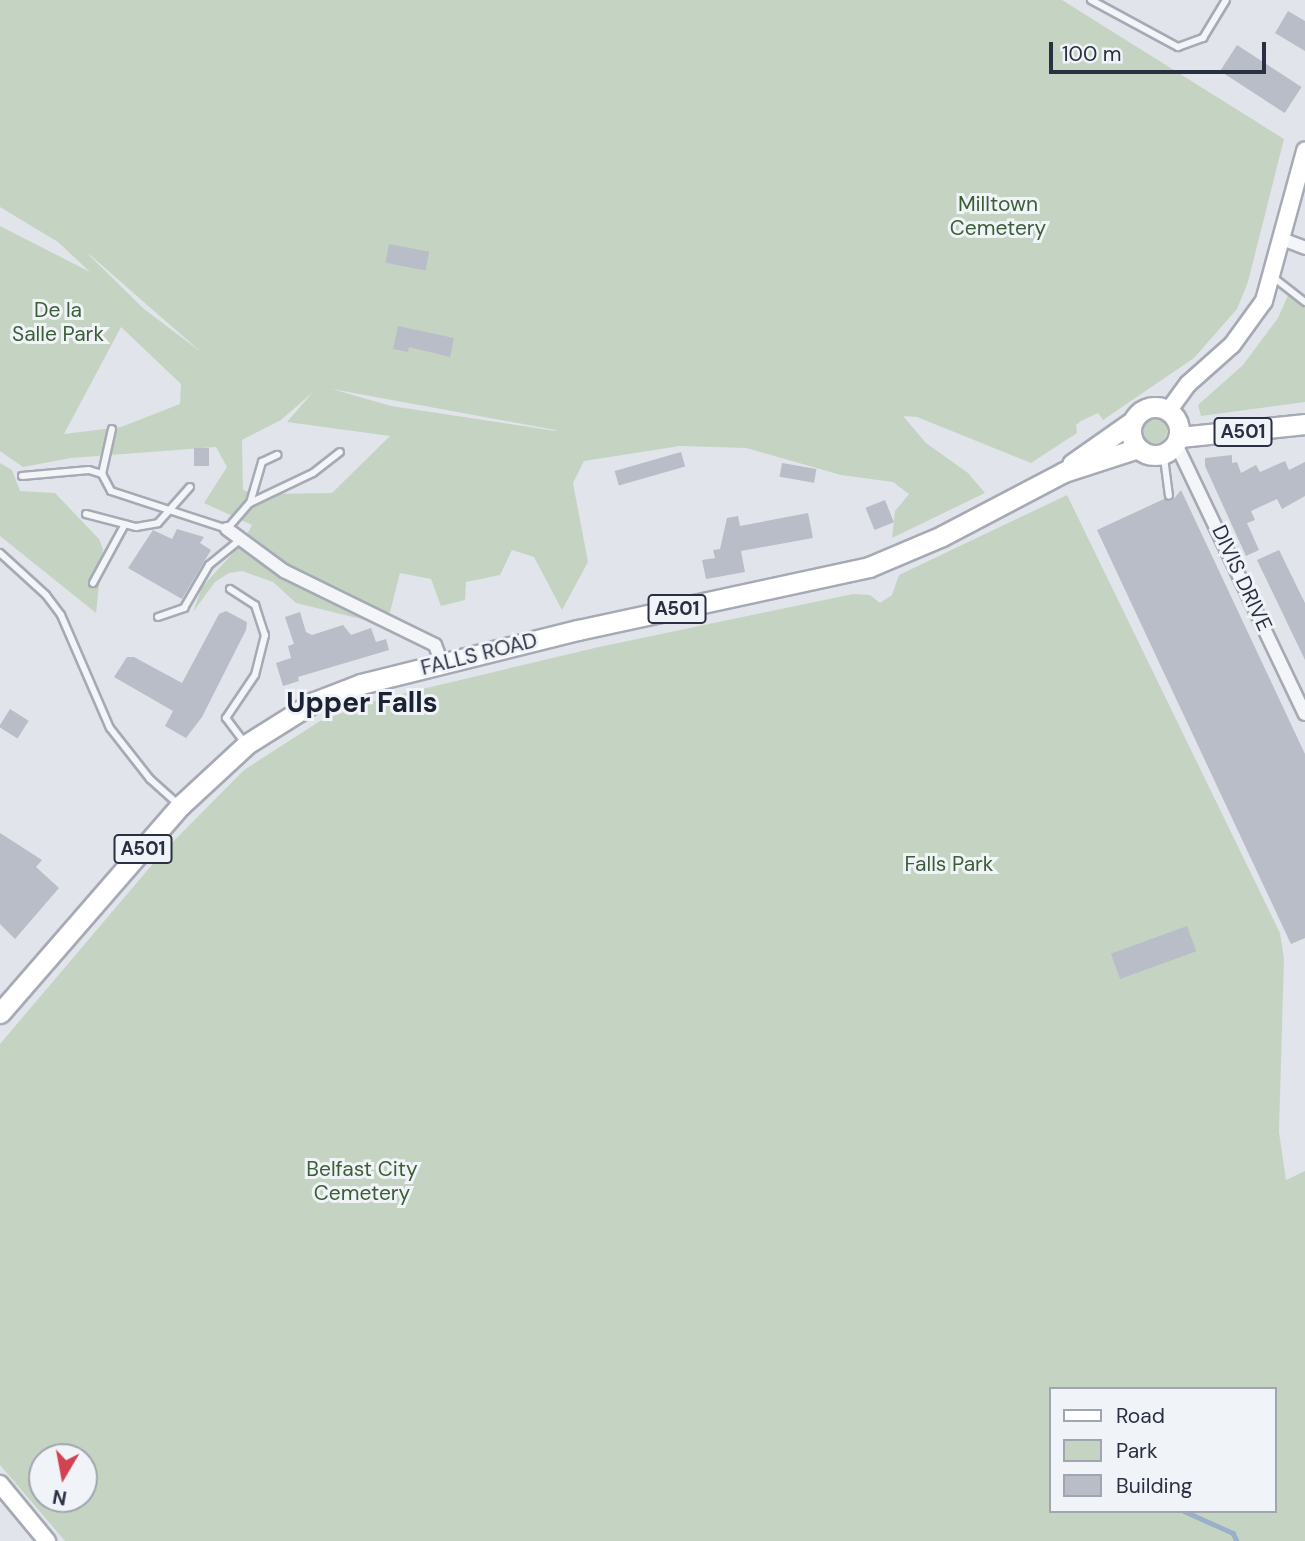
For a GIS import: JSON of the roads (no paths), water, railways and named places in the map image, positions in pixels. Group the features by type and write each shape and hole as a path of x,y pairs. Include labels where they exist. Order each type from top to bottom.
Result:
{"main road":[{"path":"1173,444 1178,421 1169,410 1248,325 1264,301 1305,151"},
{"name":"A501","path":"1132,422 1152,408 1169,410"},
{"path":"1132,422 1129,439 1135,449"},
{"name":"FALLS ROAD","path":"0,1013 180,806 247,744 331,695 442,663 869,567 942,536 1064,472 1132,422"},
{"name":"A501","path":"1135,449 1305,424"},
{"name":"FALLS ROAD","path":"1064,472 1135,449"},
{"path":"0,1484 47,1541"}],"street":[{"path":"1282,239 1305,248"},
{"name":"DIVIS DRIVE","path":"1173,444 1305,714"},
{"path":"228,529 284,572 435,645 442,663"}],"lane":[{"path":"1091,0 1178,47 1203,38 1226,0"},
{"path":"1272,276 1305,302"},
{"path":"112,429 102,474 111,491 228,529 250,503 262,462 277,455"},
{"path":"1169,496 1173,444"},
{"path":"250,503 313,473 340,452"},
{"path":"22,476 89,470 102,474"},
{"path":"86,514 125,524 158,523 174,510 190,487"},
{"path":"93,583 125,524"},
{"path":"158,617 184,608 209,565 241,539"},
{"path":"0,552 47,595 61,615 110,728 150,779 180,806"},
{"path":"230,589 256,605 265,635 255,675 226,718 247,744"}],"waterway":[{"path":"1188,1513 1233,1533 1237,1541"}],"district":[{"name":"Upper Falls","path":"362,703"}],"park label":[{"name":"Milltown Cemetery","path":"998,216"},
{"name":"De la Salle Park","path":"58,322"},
{"name":"Falls Park","path":"949,864"},
{"name":"Belfast City Cemetery","path":"362,1181"}]}
